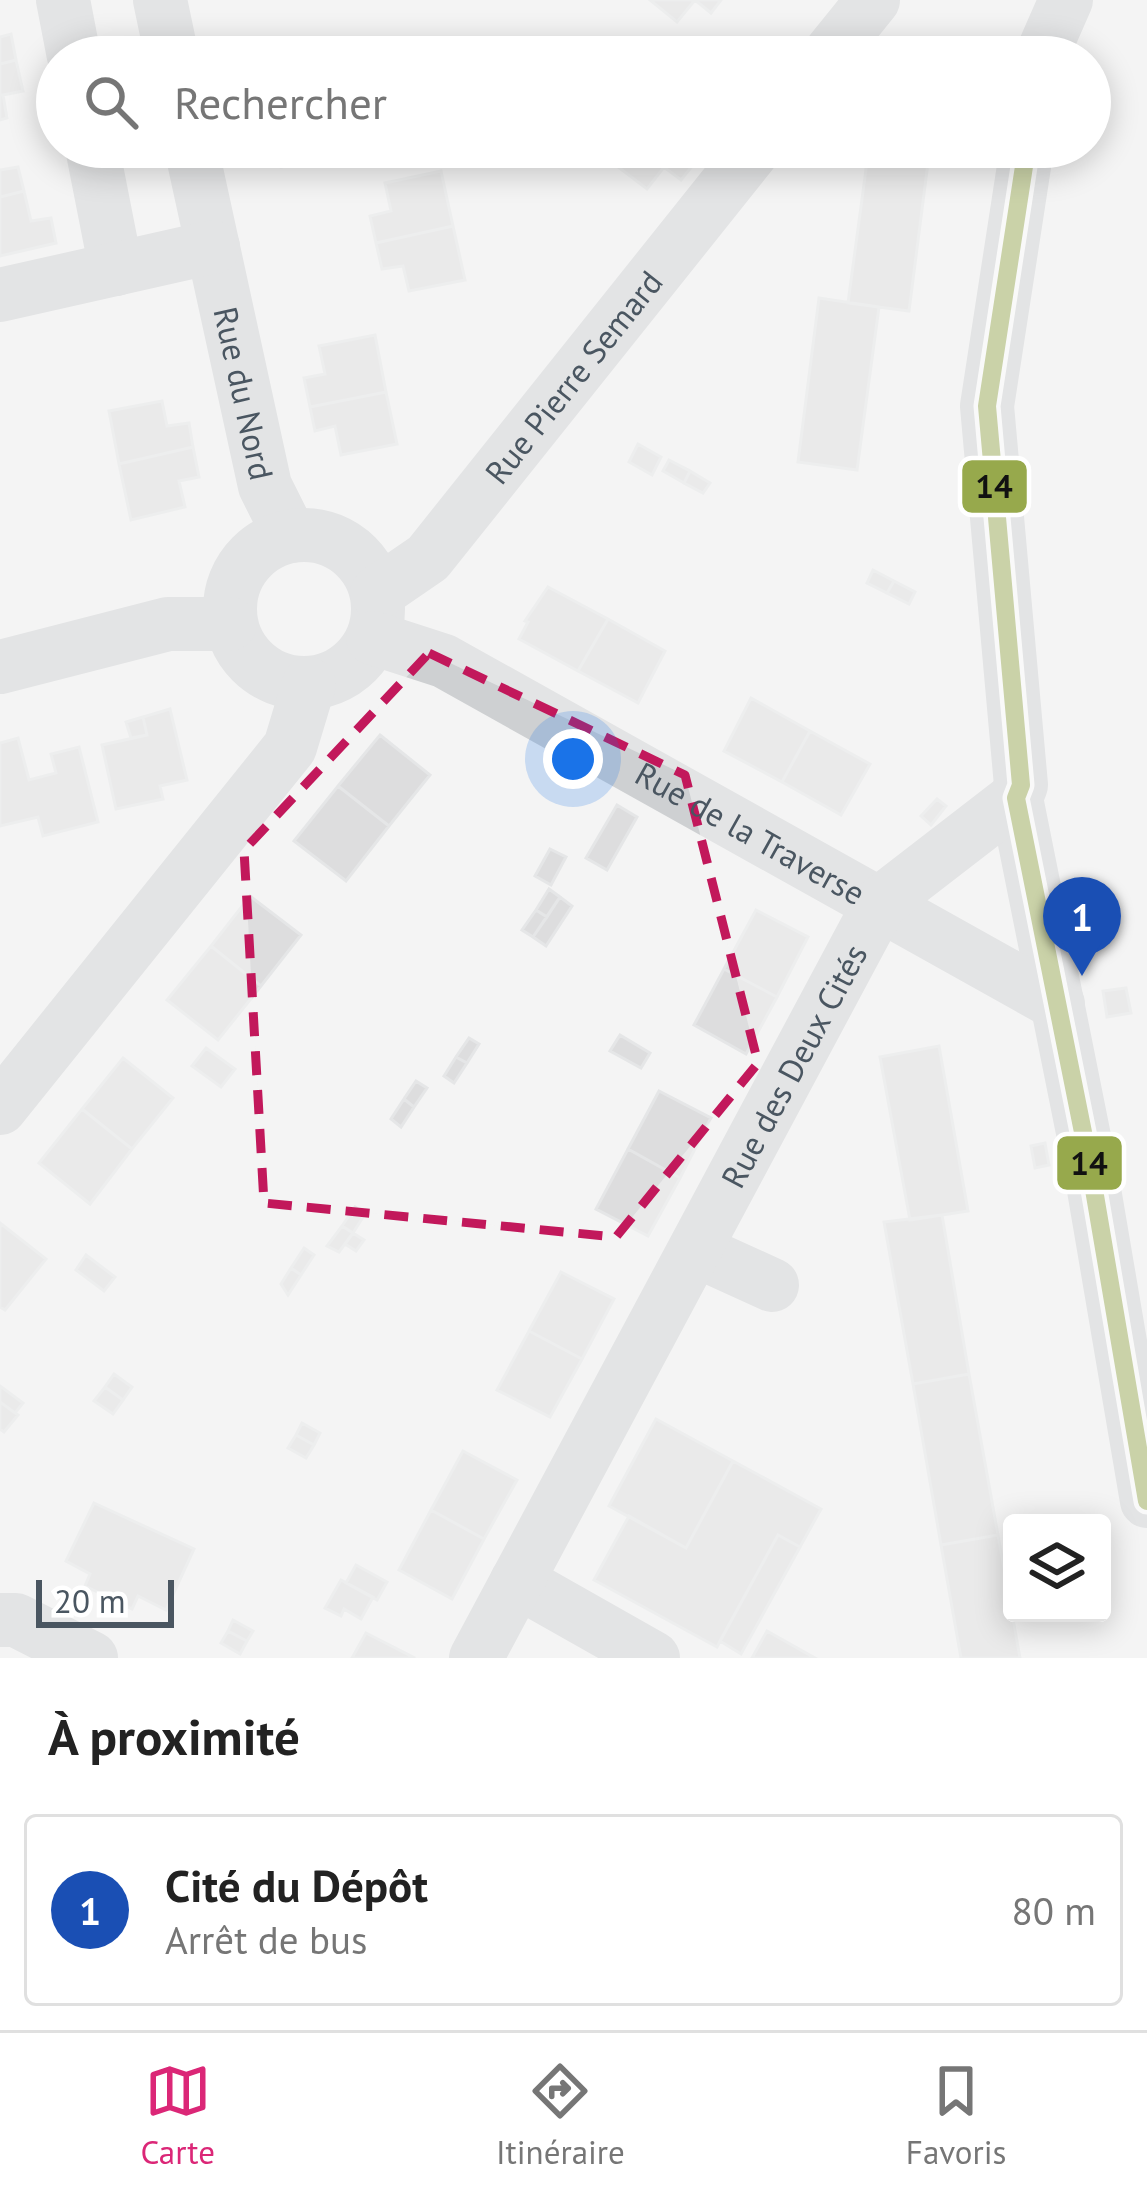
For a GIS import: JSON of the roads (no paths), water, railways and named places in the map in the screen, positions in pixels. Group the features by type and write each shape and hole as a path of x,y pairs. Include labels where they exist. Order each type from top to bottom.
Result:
{"street":[{"path":"63,0 70,36"},
{"path":"160,0 168,36"},
{"path":"844,36 872,0"},
{"path":"1050,36 1066,0"},
{"path":"96,168 116,268"},
{"name":"Rue du Nord","path":"195,168 265,486 290,536"},
{"name":"Rue Pierre Semard","path":"375,615 428,558 738,168"},
{"path":"1024,168 987,406 1022,785 1016,798 1147,1501"},
{"path":"0,295 212,247"},
{"path":"313,535 335,541 369,572 375,615 348,670 330,680 288,683 250,662 230,624 230,600 236,578 249,558 290,536 313,535"},
{"name":"Rue de la Traverse","path":"375,615 444,662 1058,1004"},
{"path":"0,667 168,624 230,624"},
{"path":"0,1108 290,747 309,683"},
{"name":"Rue des Deux Cités","path":"476,1658 880,903 1016,798"},
{"path":"694,1250 772,1285"},
{"path":"517,1581 653,1658"},
{"path":"0,1620 16,1620 91,1658"}],"place":[{"name":"Cité du Dépôt","path":"1082,976"}]}
